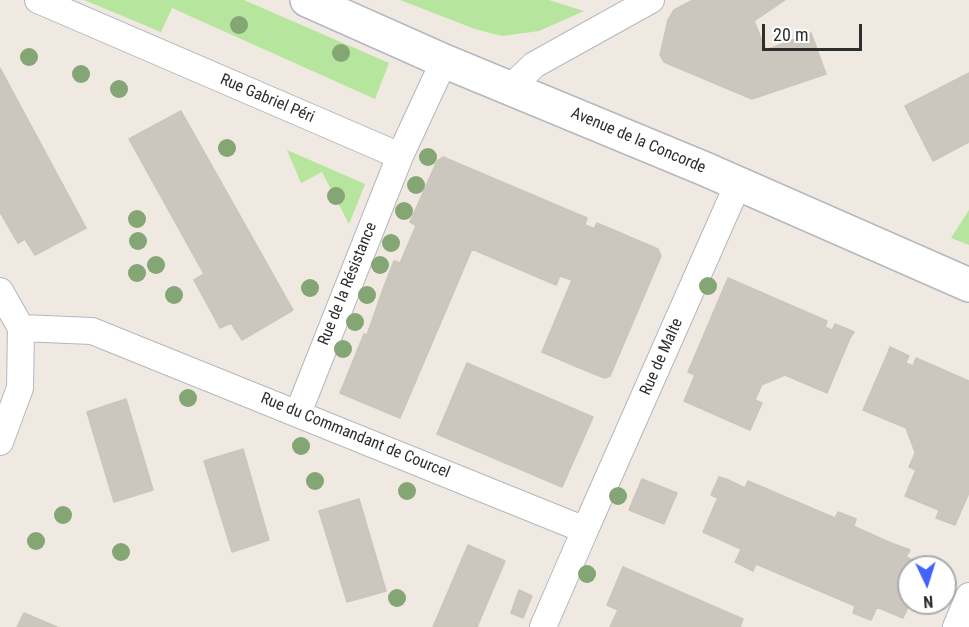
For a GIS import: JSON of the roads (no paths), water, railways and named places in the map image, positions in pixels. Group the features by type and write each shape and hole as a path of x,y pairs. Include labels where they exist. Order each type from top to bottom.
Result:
{"street":[{"name":"Rue Gabriel Péri","path":"38,0 400,156"},
{"name":"Avenue de la Concorde","path":"307,0 444,61 738,184 969,285"},
{"path":"510,88 534,65 651,0"},
{"path":"400,156 444,61"},
{"name":"Rue de la Résistance","path":"298,413 400,156"},
{"name":"Rue de Malte","path":"585,530 738,184"},
{"path":"0,291 21,328 20,388 0,442"},
{"name":"Rue du Commandant de Courcel","path":"21,328 92,331 585,530"},
{"path":"543,627 585,530"},
{"path":"956,627 969,597"}]}
